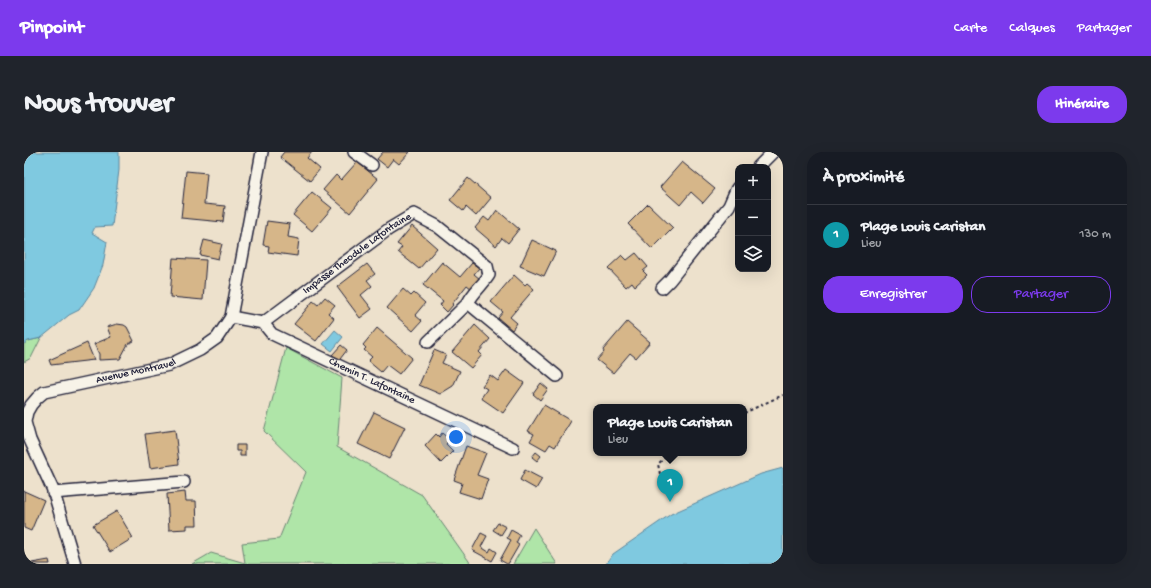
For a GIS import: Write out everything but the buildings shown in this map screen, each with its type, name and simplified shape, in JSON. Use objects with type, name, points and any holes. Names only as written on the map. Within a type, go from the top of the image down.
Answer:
[{"type":"street","name":"Avenue Montravel","points":[[76,564],[53,493],[30,440],[25,422],[27,412],[31,405],[44,392],[169,365],[200,350],[217,338],[231,317],[262,152]]},
{"type":"street","points":[[354,152],[372,165]]},
{"type":"street","points":[[761,164],[773,152]]},
{"type":"street","points":[[662,288],[729,206],[735,192]]},
{"type":"street","name":"Impasse Theodule Lafontaine","points":[[263,323],[389,229],[414,214],[437,226],[487,266],[489,275],[485,282],[471,296],[468,303],[428,342]]},
{"type":"street","points":[[468,303],[556,376]]},
{"type":"street","points":[[231,317],[263,323]]},
{"type":"street","name":"Chemin T. Lafontaine","points":[[263,323],[272,334],[513,448]]},
{"type":"street","points":[[53,493],[184,482]]},
{"type":"path","points":[[747,412],[783,395]]},
{"type":"path","points":[[660,474],[658,464],[667,456]]},
{"type":"green space","points":[[41,338],[31,358],[24,362],[24,344],[28,341]]},
{"type":"green space","points":[[286,348],[342,378],[337,447],[422,495],[471,564],[192,564],[211,553],[245,563],[242,543],[279,539],[306,472],[264,431]]},
{"type":"green space","points":[[534,528],[557,564],[513,564]]},
{"type":"water","points":[[24,152],[119,152],[119,170],[112,226],[95,227],[92,233],[107,242],[103,265],[94,288],[79,310],[69,315],[41,338],[28,341],[24,344]]},
{"type":"water","points":[[335,330],[343,337],[332,351],[323,344]]},
{"type":"water","points":[[783,468],[783,564],[606,564],[613,554],[671,514],[761,474]]},
{"type":"place","name":"Plage Louis Caristan","points":[[670,502]]}]
